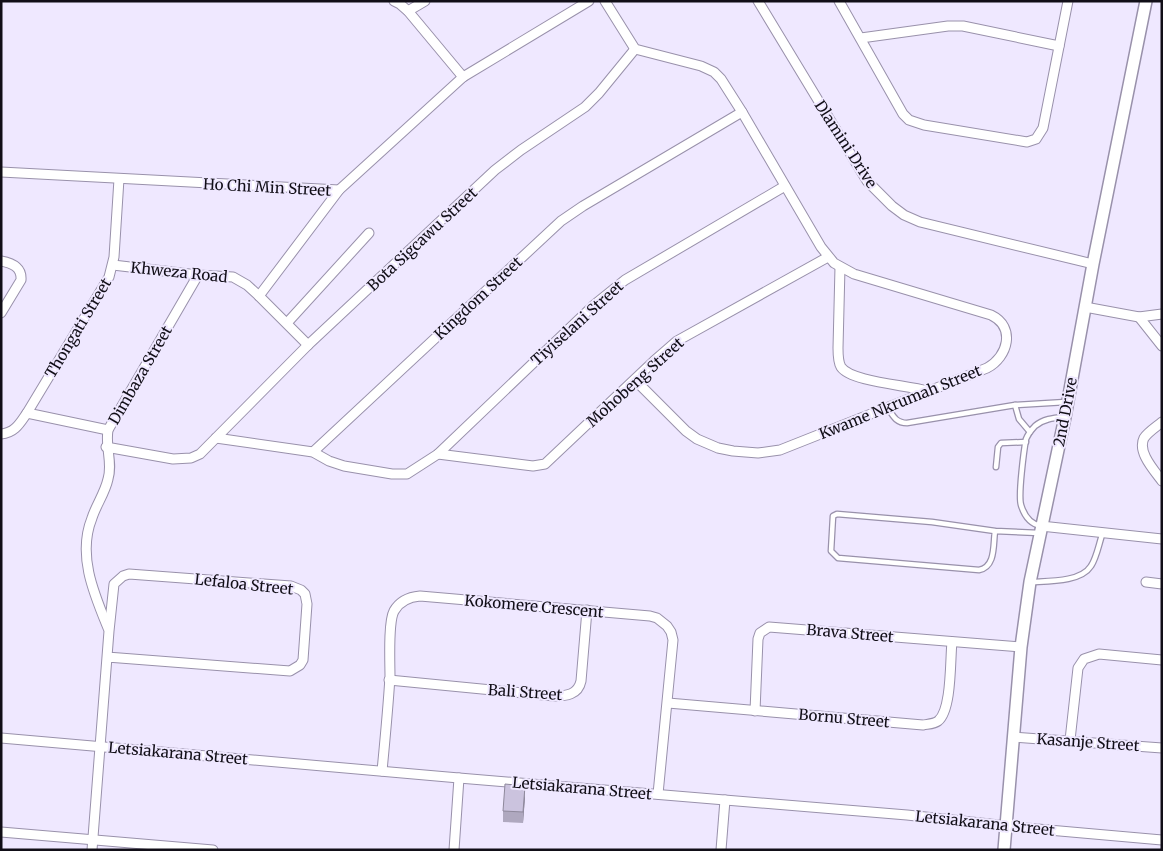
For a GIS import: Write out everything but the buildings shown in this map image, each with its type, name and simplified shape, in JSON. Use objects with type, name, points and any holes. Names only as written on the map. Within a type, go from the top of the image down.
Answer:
[{"type":"street","points":[[394,1],[408,11],[463,77]]},
{"type":"street","points":[[408,11],[425,1]]},
{"type":"street","name":"Ho Chi Min Street","points":[[1,172],[339,190],[463,77],[589,1]]},
{"type":"street","points":[[606,1],[634,49]]},
{"type":"street","name":"Dlamini Drive","points":[[758,1],[864,176],[873,189],[892,206],[904,215],[920,222],[1093,264]]},
{"type":"street","points":[[839,1],[903,114],[909,120],[924,125],[1022,142],[1036,139],[1043,128],[1068,1]]},
{"type":"street","name":"2nd Drive","points":[[1004,850],[1021,647],[1030,582],[1068,402],[1093,264],[1146,1]]},
{"type":"street","points":[[861,38],[948,26],[963,26],[1059,46]]},
{"type":"street","name":"Kwame Nkrumah Street","points":[[634,49],[710,70],[721,80],[828,257],[840,267],[854,274],[991,314],[1001,322],[1005,330],[1006,342],[1002,356],[996,363],[773,452],[733,451],[709,445],[692,436],[635,380]]},
{"type":"street","name":"Bota Sigcawu Street","points":[[106,447],[183,460],[200,454],[308,345],[495,170],[521,150],[586,107],[634,49]]},
{"type":"street","name":"Kingdom Street","points":[[313,452],[561,221],[583,206],[742,112]]},
{"type":"street","name":"Thongati Street","points":[[1,434],[15,429],[27,413],[103,288],[113,264],[119,179]]},
{"type":"street","name":"Tiyiselani Street","points":[[313,452],[329,461],[344,466],[401,475],[414,471],[438,454],[580,318],[625,280],[785,186]]},
{"type":"street","points":[[259,296],[339,190]]},
{"type":"street","points":[[287,323],[369,233]]},
{"type":"street","name":"Mohobeng Street","points":[[438,454],[533,466],[542,465],[551,459],[665,350],[689,332],[828,257]]},
{"type":"street","points":[[1,261],[14,264],[21,274],[20,280],[1,313]]},
{"type":"street","name":"Khweza Road","points":[[113,264],[198,275],[233,277],[247,285],[308,345]]},
{"type":"street","points":[[840,267],[838,360],[841,368],[846,373],[864,380],[908,386],[927,391]]},
{"type":"street","name":"Dimbaza Street","points":[[27,413],[108,430],[198,275]]},
{"type":"street","points":[[1085,306],[1139,317],[1162,314]]},
{"type":"street","points":[[1139,317],[1162,346]]},
{"type":"street","points":[[1162,422],[1145,437],[1142,444],[1148,462],[1162,481]]},
{"type":"street","points":[[92,850],[109,631],[93,591],[89,576],[86,546],[87,531],[91,518],[109,479],[110,462],[106,447],[108,430]]},
{"type":"street","points":[[216,438],[313,452]]},
{"type":"street","points":[[1040,529],[1103,532],[1162,539]]},
{"type":"street","name":"Lefaloa Street","points":[[107,657],[290,671],[300,665],[303,660],[307,604],[305,594],[301,590],[290,586],[129,574],[123,576],[114,584],[109,631]]},
{"type":"street","points":[[1146,582],[1162,584]]},
{"type":"street","name":"Kokomere Crescent","points":[[382,771],[390,680],[393,614],[402,602],[412,597],[420,596],[650,616],[657,618],[667,626],[673,640],[658,794]]},
{"type":"street","name":"Bali Street","points":[[390,680],[554,696],[573,694],[580,687],[587,610]]},
{"type":"street","name":"Brava Street","points":[[754,711],[758,639],[760,632],[769,627],[1021,647]]},
{"type":"street","name":"Bornu Street","points":[[668,703],[923,725],[932,724],[942,716],[947,703],[952,642]]},
{"type":"street","points":[[1070,740],[1078,668],[1084,659],[1099,654],[1162,660]]},
{"type":"street","name":"Kasanje Street","points":[[1014,737],[1162,748]]},
{"type":"street","name":"Letsiakarana Street","points":[[1,738],[897,814],[1162,840]]},
{"type":"street","points":[[454,850],[459,778]]},
{"type":"street","points":[[721,850],[725,800]]},
{"type":"street","points":[[1,832],[213,850]]},
{"type":"lane","points":[[888,407],[896,420],[901,423],[907,423],[1015,405],[1068,402]]},
{"type":"lane","points":[[1015,405],[1019,418],[1030,432]]},
{"type":"lane","points":[[1040,529],[1028,519],[1020,503],[1026,442],[1035,426],[1047,419],[1065,417]]},
{"type":"lane","points":[[996,467],[1000,444],[1003,442],[1026,442]]},
{"type":"lane","points":[[995,531],[992,560],[988,566],[979,570],[838,558],[831,551],[833,516],[837,514],[932,522],[995,531],[1040,529]]},
{"type":"lane","points":[[1030,582],[1062,580],[1083,573],[1091,566],[1103,532]]}]
